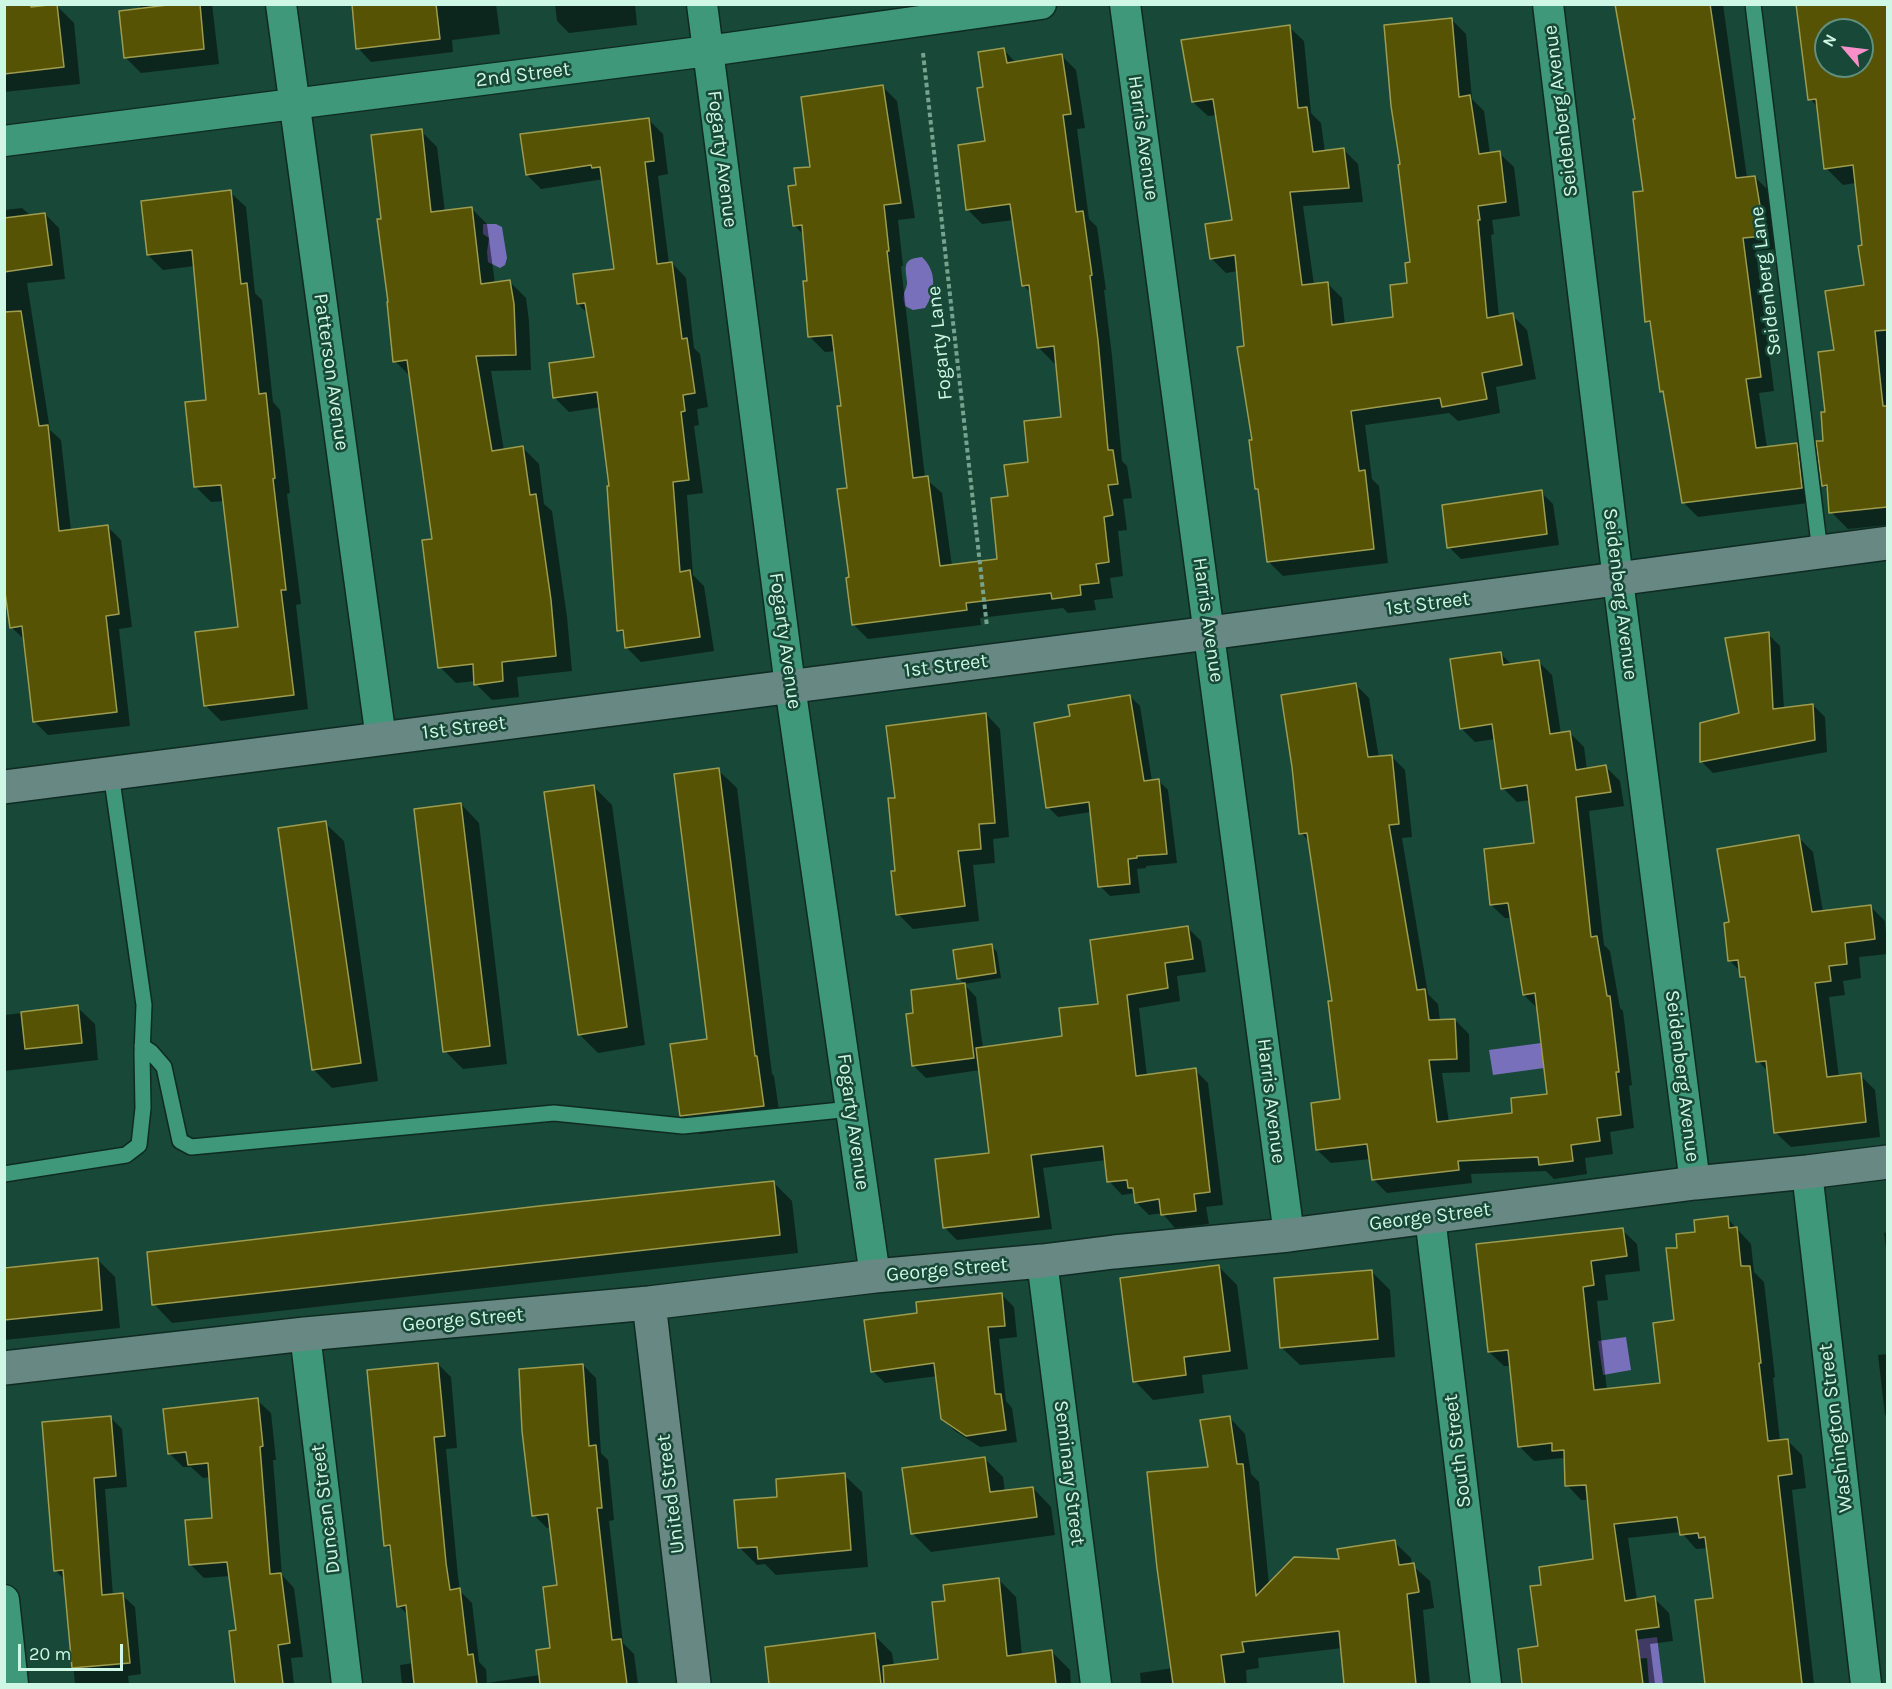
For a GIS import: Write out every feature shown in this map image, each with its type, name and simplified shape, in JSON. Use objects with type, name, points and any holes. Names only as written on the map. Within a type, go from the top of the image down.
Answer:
[{"type":"street","name":"Patterson Avenue","points":[[281,4],[381,739]]},
{"type":"street","name":"Fogarty Avenue","points":[[702,4],[790,686],[875,1276]]},
{"type":"street","name":"2nd Street","points":[[4,141],[708,51],[1041,4]]},
{"type":"street","name":"Harris Avenue","points":[[1125,4],[1289,1235]]},
{"type":"street","name":"Seidenberg Avenue","points":[[1548,4],[1618,580],[1695,1183]]},
{"type":"street","name":"1st Street","points":[[4,787],[1209,633],[1887,543]]},
{"type":"street","name":"George Street","points":[[4,1368],[305,1335],[649,1304],[875,1276],[1289,1235],[1695,1183],[1887,1162]]},
{"type":"street","name":"Washington Street","points":[[1807,1172],[1866,1684]]},
{"type":"street","name":"South Street","points":[[1430,1217],[1486,1684]]},
{"type":"street","name":"Seminary Street","points":[[1042,1261],[1096,1684]]},
{"type":"street","name":"United Street","points":[[649,1304],[694,1684]]},
{"type":"street","name":"Duncan Street","points":[[305,1335],[346,1684]]},
{"type":"street","points":[[4,1600],[13,1684]]},
{"type":"lane","name":"Seidenberg Lane","points":[[1753,4],[1820,552]]},
{"type":"lane","points":[[4,1174],[126,1155],[139,1144],[143,1108],[144,1005],[111,773]]},
{"type":"lane","points":[[142,1046],[164,1066],[180,1141],[191,1148],[554,1113],[683,1126],[851,1109]]},
{"type":"path","name":"Fogarty Lane","points":[[920,21],[991,661]]},
{"type":"shaded area","points":[[483,224],[496,224],[502,227],[507,258],[505,265],[500,268],[488,262],[489,238],[483,234]]},
{"type":"shaded area","points":[[922,257],[930,269],[933,289],[925,308],[913,310],[905,306],[904,300],[907,283],[906,267],[911,259]]},
{"type":"shaded area","points":[[1541,1043],[1544,1068],[1493,1075],[1489,1050]]},
{"type":"shaded area","points":[[1626,1337],[1631,1370],[1603,1375],[1598,1341]]},
{"type":"shaded area","points":[[1657,1637],[1663,1684],[1649,1684],[1647,1658],[1630,1659],[1634,1640]]},
{"type":"building","points":[[4,4],[31,4],[31,7],[57,4],[64,67],[4,74]]},
{"type":"building","points":[[176,4],[200,4],[204,49],[124,58],[119,11]]},
{"type":"building","points":[[352,4],[436,4],[440,39],[356,49]]},
{"type":"building","points":[[1615,4],[1710,4],[1736,178],[1755,176],[1765,236],[1743,238],[1761,377],[1746,379],[1756,448],[1797,443],[1802,488],[1682,503],[1663,391],[1660,392],[1650,321],[1645,322],[1633,192],[1643,191],[1633,119],[1635,119]]},
{"type":"building","points":[[1796,4],[1887,4],[1887,330],[1875,331],[1883,406],[1887,406],[1887,507],[1829,513],[1827,485],[1822,486],[1816,441],[1823,441],[1821,412],[1825,412],[1818,352],[1834,350],[1825,291],[1864,285],[1858,246],[1862,245],[1853,165],[1824,169],[1816,99],[1808,100]]},
{"type":"building","points":[[1452,18],[1459,97],[1470,95],[1479,154],[1500,151],[1506,202],[1478,206],[1487,318],[1513,313],[1522,365],[1482,373],[1487,399],[1442,407],[1440,398],[1351,411],[1359,471],[1365,470],[1374,549],[1267,562],[1258,489],[1255,489],[1249,440],[1252,440],[1237,347],[1244,346],[1235,255],[1210,259],[1205,224],[1232,220],[1213,99],[1192,102],[1181,40],[1290,25],[1298,108],[1307,107],[1313,152],[1344,148],[1349,188],[1290,192],[1302,285],[1328,282],[1332,325],[1393,317],[1390,285],[1407,283],[1405,263],[1410,262],[1398,165],[1400,164],[1391,106],[1384,25]]},
{"type":"building","points":[[1004,48],[1007,63],[1062,54],[1071,114],[1063,115],[1076,212],[1083,211],[1092,275],[1090,276],[1108,450],[1113,450],[1118,484],[1108,485],[1113,515],[1104,517],[1109,562],[1096,564],[1099,583],[1080,585],[1081,595],[1052,599],[1051,593],[966,603],[967,610],[852,625],[846,578],[849,577],[837,489],[847,488],[837,406],[841,406],[832,335],[808,337],[803,281],[807,281],[802,225],[793,226],[788,186],[796,185],[794,168],[810,167],[801,97],[883,85],[901,203],[884,205],[889,251],[887,251],[913,478],[928,476],[940,566],[997,559],[991,498],[1008,496],[1004,465],[1028,462],[1024,421],[1061,417],[1054,346],[1037,348],[1029,285],[1022,286],[1010,204],[966,210],[958,145],[985,141],[977,88],[983,87],[978,52]]},
{"type":"building","points":[[649,118],[654,161],[645,162],[657,264],[672,262],[682,339],[687,338],[695,393],[683,395],[685,411],[681,412],[689,480],[673,482],[680,572],[690,570],[700,637],[625,648],[623,630],[617,631],[607,486],[609,486],[597,392],[553,398],[549,363],[594,357],[585,303],[577,304],[573,274],[614,269],[600,167],[592,168],[591,165],[526,175],[520,134]]},
{"type":"building","points":[[422,129],[431,212],[472,207],[481,284],[510,280],[514,304],[516,355],[476,356],[492,451],[523,446],[530,495],[536,494],[551,600],[556,656],[502,662],[503,681],[474,685],[473,664],[438,668],[422,540],[432,539],[407,360],[393,362],[377,219],[381,219],[371,135]]},
{"type":"building","points":[[231,190],[241,284],[247,283],[259,394],[266,393],[286,590],[281,590],[294,695],[204,706],[195,632],[238,627],[221,485],[194,487],[185,402],[206,400],[192,250],[147,255],[141,201]]},
{"type":"building","points":[[45,213],[52,265],[4,272],[4,218]]},
{"type":"building","points":[[21,311],[39,426],[48,425],[59,531],[108,525],[119,614],[106,616],[117,712],[33,722],[22,626],[10,628],[4,585],[4,312]]},
{"type":"building","points":[[1542,490],[1547,534],[1447,548],[1442,505]]},
{"type":"building","points":[[1769,632],[1773,709],[1813,704],[1815,740],[1700,762],[1700,723],[1739,713],[1725,638]]},
{"type":"building","points":[[1501,652],[1503,665],[1539,660],[1550,734],[1570,731],[1576,770],[1606,765],[1611,792],[1576,797],[1591,937],[1597,936],[1607,996],[1610,996],[1619,1072],[1616,1072],[1621,1115],[1597,1118],[1600,1141],[1571,1145],[1573,1161],[1539,1165],[1538,1157],[1458,1161],[1459,1170],[1372,1180],[1367,1144],[1316,1150],[1311,1103],[1340,1099],[1328,1001],[1332,1001],[1307,833],[1299,834],[1281,695],[1356,683],[1368,757],[1392,755],[1399,824],[1389,825],[1417,990],[1425,989],[1429,1020],[1455,1019],[1457,1059],[1429,1060],[1437,1122],[1512,1113],[1511,1098],[1547,1094],[1535,993],[1523,995],[1508,903],[1490,905],[1484,849],[1534,843],[1527,785],[1501,789],[1492,724],[1460,729],[1450,659]]},
{"type":"building","points":[[1130,695],[1144,781],[1159,779],[1167,854],[1137,856],[1137,858],[1128,859],[1130,884],[1098,887],[1089,802],[1046,808],[1034,723],[1070,716],[1068,705]]},
{"type":"building","points":[[986,713],[995,823],[979,824],[981,849],[958,851],[965,906],[896,915],[891,871],[895,871],[888,798],[895,798],[886,726]]},
{"type":"building","points":[[719,768],[755,1056],[757,1056],[764,1106],[680,1116],[670,1044],[707,1039],[674,774]]},
{"type":"building","points":[[594,785],[627,1027],[578,1035],[544,792]]},
{"type":"building","points":[[461,803],[490,1046],[443,1052],[414,809]]},
{"type":"building","points":[[326,821],[361,1063],[312,1070],[278,828]]},
{"type":"building","points":[[1799,835],[1812,912],[1871,905],[1875,939],[1845,943],[1847,964],[1829,966],[1831,981],[1815,983],[1827,1077],[1861,1073],[1866,1122],[1774,1133],[1766,1061],[1756,1062],[1745,977],[1740,977],[1738,960],[1728,961],[1724,923],[1729,922],[1717,849]]},
{"type":"building","points":[[1188,926],[1193,959],[1165,963],[1168,988],[1127,995],[1136,1076],[1196,1068],[1210,1192],[1194,1194],[1196,1211],[1161,1215],[1159,1199],[1135,1203],[1133,1188],[1128,1188],[1127,1180],[1107,1182],[1103,1146],[1031,1155],[1039,1217],[943,1228],[935,1159],[989,1153],[976,1048],[1062,1036],[1059,1008],[1098,1004],[1090,940]]},
{"type":"building","points":[[992,944],[996,973],[957,979],[953,950]]},
{"type":"building","points":[[965,983],[974,1058],[912,1066],[906,1014],[913,1013],[911,990]]},
{"type":"building","points":[[78,1005],[82,1043],[25,1049],[21,1012]]},
{"type":"building","points":[[774,1181],[780,1235],[152,1305],[147,1252]]},
{"type":"building","points":[[1728,1216],[1729,1228],[1737,1227],[1741,1266],[1750,1266],[1768,1441],[1788,1439],[1792,1474],[1778,1476],[1802,1684],[1705,1684],[1695,1600],[1713,1598],[1705,1537],[1699,1538],[1698,1533],[1680,1535],[1677,1517],[1614,1524],[1625,1601],[1655,1596],[1659,1627],[1636,1630],[1643,1684],[1522,1684],[1518,1649],[1538,1646],[1530,1586],[1541,1585],[1539,1567],[1593,1559],[1586,1485],[1565,1486],[1564,1450],[1552,1451],[1552,1443],[1518,1447],[1508,1350],[1488,1352],[1476,1244],[1623,1228],[1627,1256],[1591,1261],[1594,1285],[1583,1287],[1594,1390],[1660,1383],[1653,1323],[1674,1320],[1666,1248],[1677,1248],[1676,1234],[1695,1232],[1694,1220]]},
{"type":"building","points":[[98,1258],[102,1310],[4,1320],[4,1268]]},
{"type":"building","points":[[1219,1265],[1230,1351],[1184,1357],[1186,1375],[1133,1382],[1120,1278]]},
{"type":"building","points":[[1372,1270],[1378,1339],[1280,1348],[1274,1278]]},
{"type":"building","points":[[1002,1293],[1005,1326],[988,1327],[995,1394],[1001,1394],[1006,1430],[966,1436],[941,1419],[934,1363],[871,1372],[864,1320],[917,1313],[916,1302]]},
{"type":"building","points":[[438,1363],[445,1436],[434,1437],[446,1563],[450,1590],[460,1588],[468,1655],[473,1654],[477,1684],[414,1684],[406,1605],[397,1607],[390,1545],[384,1546],[367,1370]]},
{"type":"building","points":[[583,1364],[589,1446],[596,1445],[602,1508],[597,1508],[612,1640],[621,1639],[627,1684],[540,1684],[536,1650],[550,1648],[543,1587],[557,1585],[548,1514],[532,1516],[522,1431],[519,1369]]},
{"type":"building","points":[[258,1398],[270,1574],[281,1573],[290,1643],[278,1645],[283,1684],[235,1684],[229,1631],[236,1630],[227,1562],[189,1565],[185,1520],[212,1518],[208,1463],[188,1465],[186,1452],[168,1454],[163,1409]]},
{"type":"building","points":[[111,1416],[116,1476],[94,1478],[102,1595],[123,1593],[130,1663],[72,1668],[63,1570],[54,1571],[42,1422]]},
{"type":"building","points":[[1230,1416],[1237,1464],[1243,1464],[1256,1596],[1294,1557],[1339,1559],[1337,1549],[1395,1540],[1399,1565],[1414,1563],[1419,1592],[1407,1594],[1416,1684],[1344,1684],[1339,1631],[1242,1642],[1244,1652],[1221,1655],[1225,1684],[1173,1684],[1147,1472],[1208,1467],[1200,1420]]},
{"type":"building","points":[[985,1457],[990,1492],[1033,1487],[1037,1517],[911,1534],[902,1468]]},
{"type":"building","points":[[845,1473],[851,1550],[758,1559],[757,1547],[738,1548],[734,1500],[777,1497],[776,1479]]},
{"type":"building","points":[[999,1578],[1007,1656],[1052,1650],[1056,1684],[884,1684],[883,1666],[938,1659],[932,1602],[945,1601],[943,1585]]},
{"type":"building","points":[[875,1633],[881,1684],[769,1684],[765,1647]]}]
